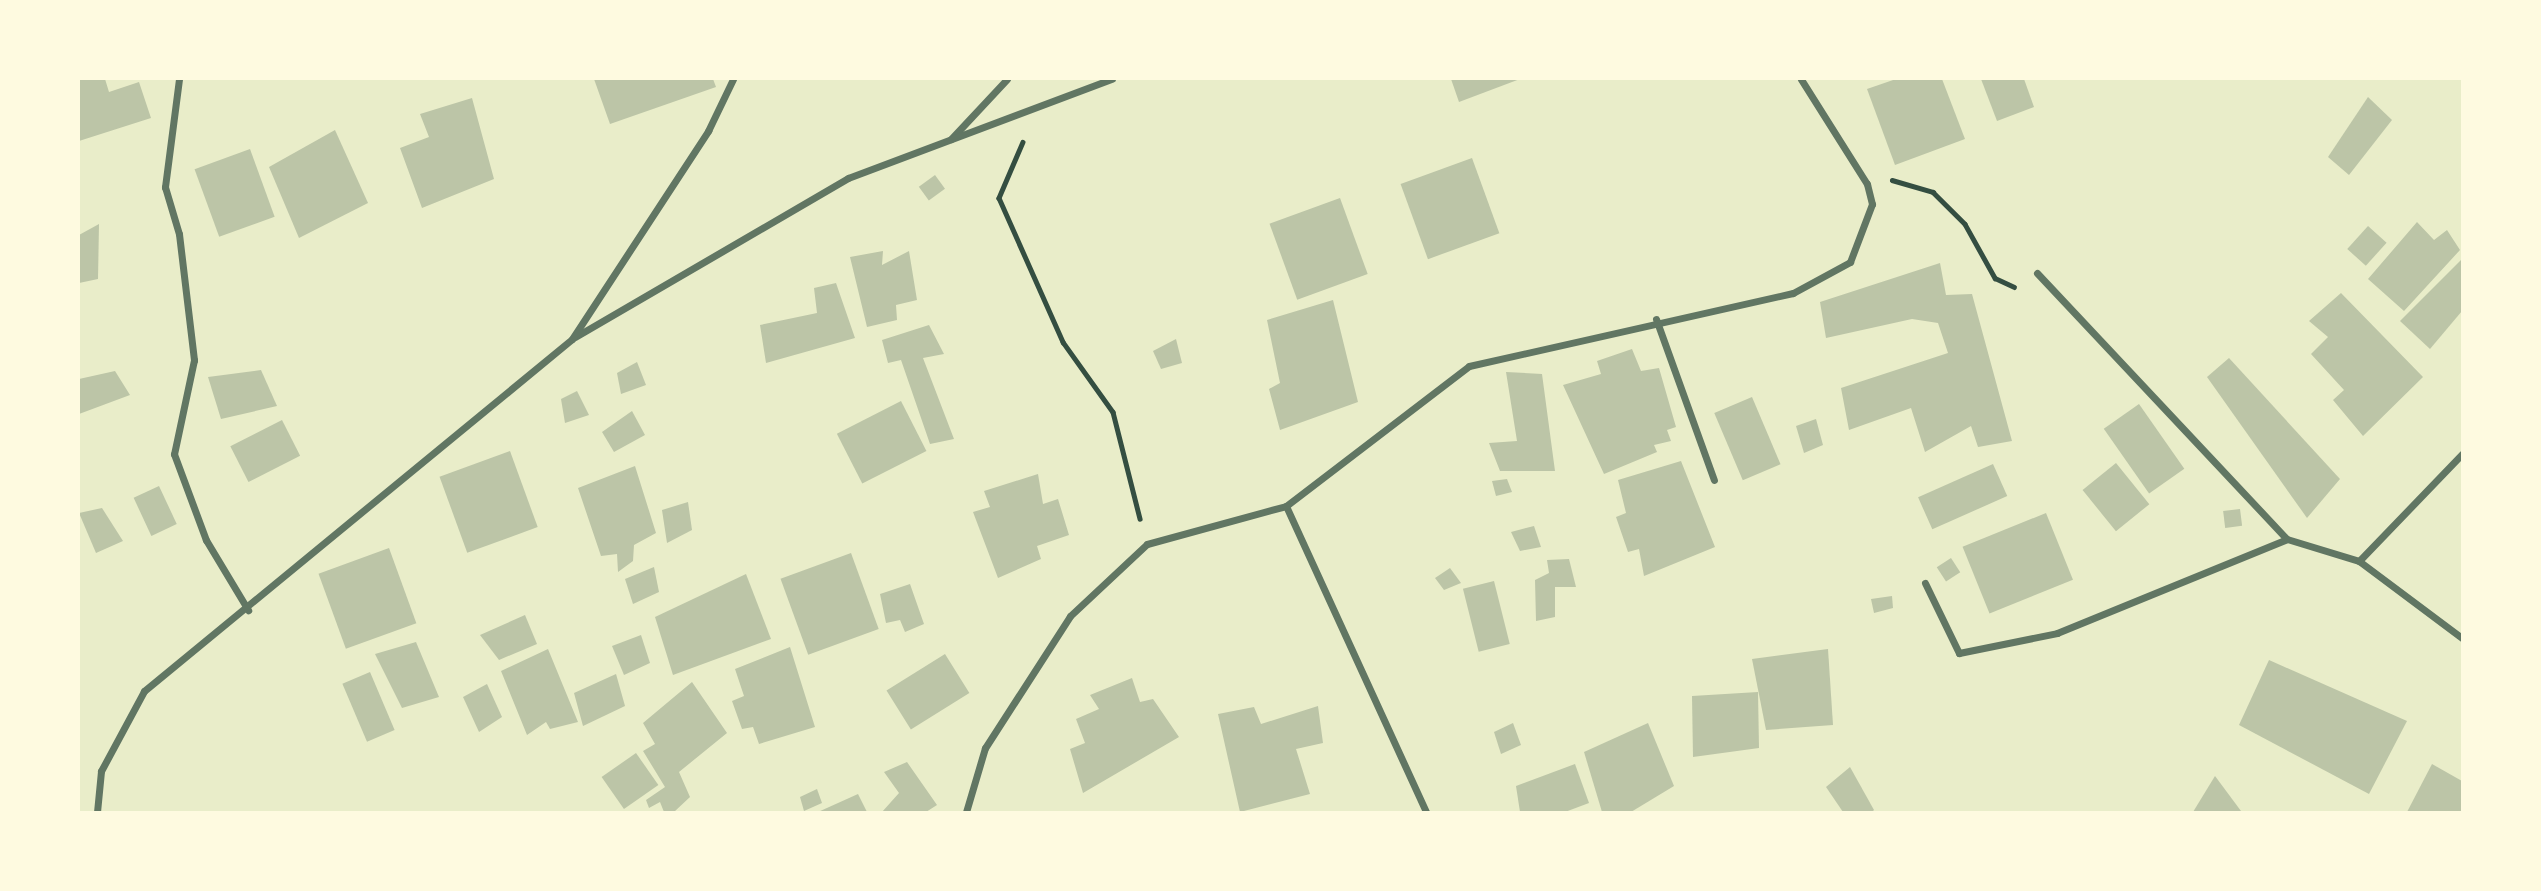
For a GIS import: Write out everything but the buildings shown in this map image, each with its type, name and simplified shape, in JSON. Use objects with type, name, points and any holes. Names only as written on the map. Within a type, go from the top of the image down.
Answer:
[{"type":"street","points":[[179,79],[165,187],[179,234],[194,360],[174,454],[206,540],[248,610]]},
{"type":"street","points":[[572,339],[708,131],[733,79]]},
{"type":"street","points":[[948,142],[1007,79]]},
{"type":"street","points":[[97,812],[101,771],[144,691],[248,610],[572,339],[848,178],[1112,79]]},
{"type":"street","points":[[967,812],[985,748],[1070,616],[1147,544],[1286,506],[1469,366],[1656,319],[1793,293],[1828,276],[1850,261],[1872,204],[1867,184],[1801,79]]},
{"type":"street","points":[[2037,273],[2287,539],[2359,561],[2462,638]]},
{"type":"street","points":[[1656,319],[1714,480]]},
{"type":"street","points":[[2359,561],[2462,454]]},
{"type":"street","points":[[1286,506],[1426,812]]},
{"type":"street","points":[[1925,583],[1959,653],[2057,633],[2287,539]]},
{"type":"path","points":[[1038,106],[999,198],[1063,342],[1112,412],[1147,544]]},
{"type":"path","points":[[1867,184],[1903,181],[1933,192],[1965,224],[1995,278],[2008,288],[2037,273]]}]
